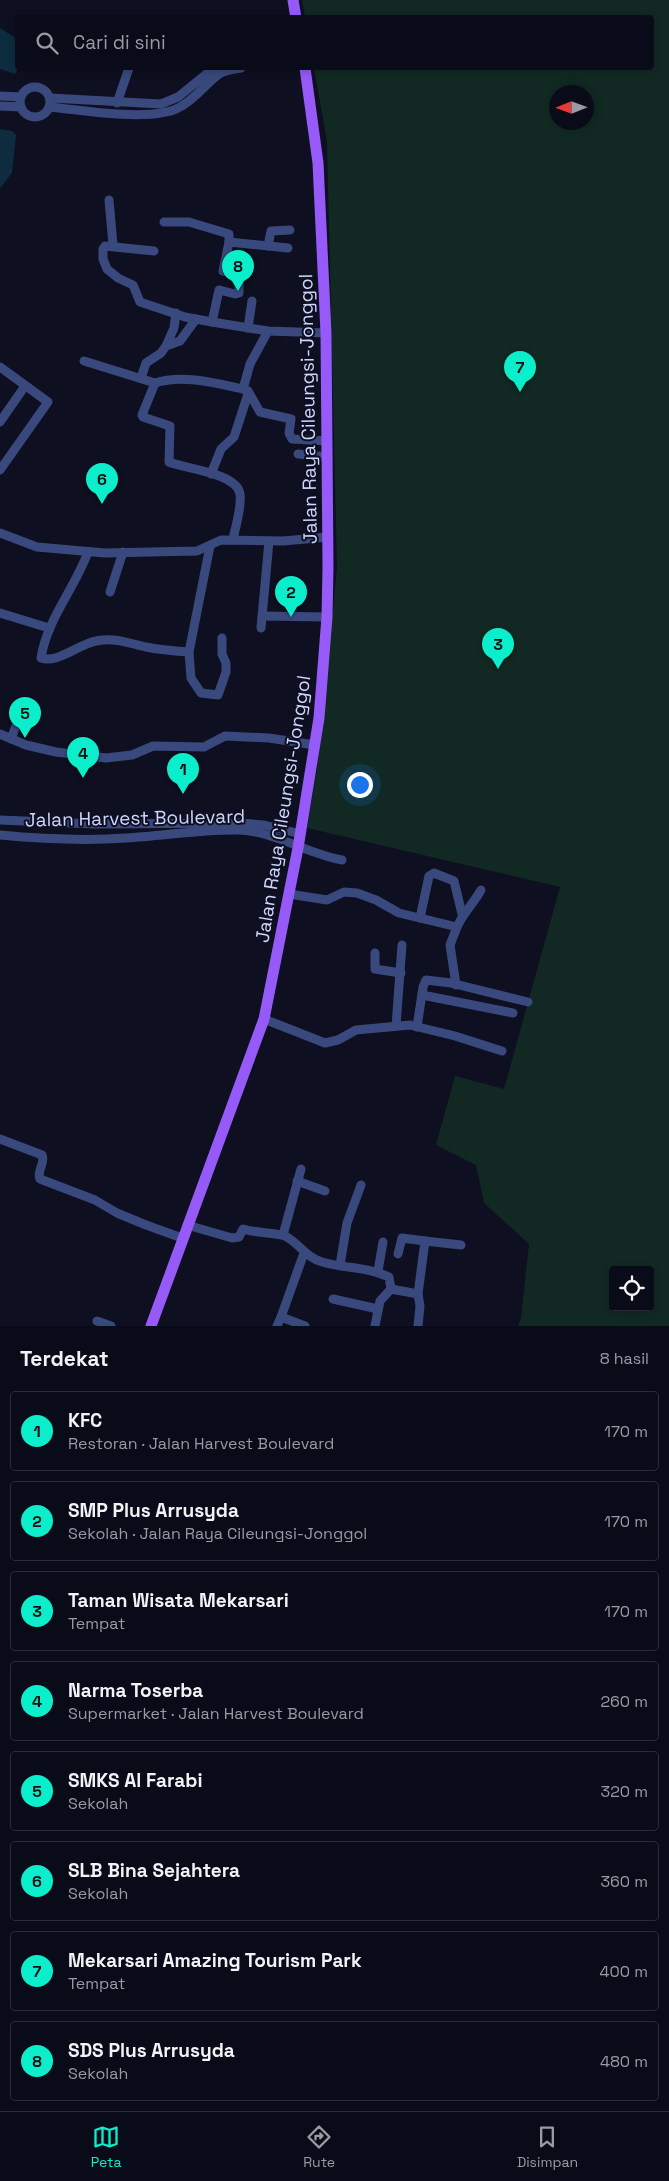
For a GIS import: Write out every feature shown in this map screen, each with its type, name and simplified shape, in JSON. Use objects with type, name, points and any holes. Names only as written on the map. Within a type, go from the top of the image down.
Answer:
[{"type":"main road","points":[[293,0],[296,15]]},
{"type":"main road","name":"Jalan Raya Cileungsi-Jonggol","points":[[151,1326],[264,1019],[301,834],[320,718],[327,617],[328,442],[326,333],[318,163],[305,70]]},
{"type":"street","points":[[117,103],[128,70]]},
{"type":"street","points":[[50,102],[161,104],[178,97],[212,70]]},
{"type":"street","points":[[50,102],[146,114],[163,114],[179,108],[201,92],[220,73],[233,70]]},
{"type":"street","points":[[36,86],[44,90],[50,102],[45,113],[39,117],[25,113],[21,102],[26,89],[36,86]]},
{"type":"street","points":[[0,96],[21,102]]},
{"type":"street","points":[[0,106],[21,102]]},
{"type":"street","points":[[110,200],[113,245]]},
{"type":"street","points":[[164,222],[199,224],[228,233],[229,242],[223,271],[239,276],[239,292],[236,294],[219,290],[212,322]]},
{"type":"street","points":[[268,246],[271,231],[290,230]]},
{"type":"street","points":[[229,242],[288,248]]},
{"type":"street","points":[[154,251],[113,245],[103,247],[103,258],[107,269],[118,278],[133,285],[140,302],[196,319],[248,328],[268,331],[326,333]]},
{"type":"street","points":[[248,328],[252,302]]},
{"type":"street","points":[[141,378],[146,362],[161,353],[166,346],[174,328],[176,313]]},
{"type":"street","points":[[166,346],[180,341],[196,319]]},
{"type":"street","points":[[212,474],[221,449],[235,434],[246,392],[250,364],[268,331]]},
{"type":"street","points":[[84,361],[154,383],[193,380],[246,392],[260,412],[291,419],[288,433],[292,439],[328,442]]},
{"type":"street","points":[[0,370],[48,402],[0,470]]},
{"type":"street","points":[[154,383],[142,415],[170,426],[169,462],[228,480],[240,492],[232,540]]},
{"type":"street","points":[[0,422],[25,386]]},
{"type":"street","points":[[298,454],[328,457]]},
{"type":"street","points":[[1,535],[37,547],[88,552],[197,551],[221,540],[269,541],[328,538]]},
{"type":"street","points":[[261,628],[269,541]]},
{"type":"street","points":[[210,546],[189,652],[191,678],[196,688],[202,694],[216,697],[226,672],[226,663],[222,654],[222,638]]},
{"type":"street","points":[[88,552],[79,576],[49,628],[40,656],[42,659],[50,659],[88,642],[103,639],[115,639],[147,647],[189,652]]},
{"type":"street","points":[[110,592],[123,552]]},
{"type":"street","points":[[0,613],[49,628]]},
{"type":"street","points":[[262,616],[327,617]]},
{"type":"street","points":[[11,739],[22,710]]},
{"type":"street","points":[[0,734],[56,752],[106,758],[132,755],[153,746],[204,747],[225,736],[269,738],[315,745]]},
{"type":"street","name":"Jalan Harvest Boulevard","points":[[0,820],[30,823],[240,822],[264,825],[301,834]]},
{"type":"street","points":[[130,823],[131,838]]},
{"type":"street","name":"Jalan Harvest Boulevard","points":[[0,834],[53,839],[131,838],[240,830],[269,835],[298,848],[342,860]]},
{"type":"street","points":[[420,918],[429,876],[434,873],[454,881],[462,914]]},
{"type":"street","points":[[456,985],[450,945],[462,914],[474,902],[481,890]]},
{"type":"street","points":[[289,894],[327,900],[344,892],[357,893],[376,900],[399,913],[457,927]]},
{"type":"street","points":[[396,1026],[402,945]]},
{"type":"street","points":[[375,953],[375,970],[401,973]]},
{"type":"street","points":[[417,1027],[424,983],[428,980],[528,1002]]},
{"type":"street","points":[[422,995],[513,1013]]},
{"type":"street","points":[[264,1019],[325,1043],[338,1040],[356,1030],[396,1026],[417,1027],[455,1036],[502,1051]]},
{"type":"street","points":[[0,1139],[42,1154],[43,1159],[38,1175],[40,1179],[95,1200],[117,1213],[182,1238]]},
{"type":"street","points":[[283,1235],[301,1169]]},
{"type":"street","points":[[297,1181],[325,1191]]},
{"type":"street","points":[[340,1265],[347,1223],[361,1185]]},
{"type":"street","points":[[187,1225],[232,1238],[239,1237],[243,1230],[268,1235],[283,1235],[304,1253],[319,1261],[378,1271],[389,1277],[391,1289]]},
{"type":"street","points":[[398,1254],[402,1238],[461,1244]]},
{"type":"street","points":[[418,1326],[420,1306],[418,1294],[425,1241]]},
{"type":"street","points":[[378,1271],[383,1242]]},
{"type":"street","points":[[304,1253],[279,1321],[305,1326]]},
{"type":"street","points":[[391,1289],[418,1294]]},
{"type":"street","points":[[375,1326],[378,1308],[383,1297],[391,1289]]},
{"type":"street","points":[[332,1299],[378,1308]]},
{"type":"street","points":[[96,1321],[111,1326]]},
{"type":"green space","points":[[302,0],[669,0],[669,1326],[518,1326],[521,1318],[529,1244],[484,1203],[476,1165],[436,1145],[455,1076],[504,1089],[560,887],[307,828],[317,769],[337,568],[327,142],[314,70],[654,70],[654,15],[305,15]]},
{"type":"water","points":[[0,28],[15,38],[15,70],[17,70],[15,74],[0,69]]},
{"type":"water","points":[[0,129],[12,131],[16,135],[12,173],[0,188]]},
{"type":"place","name":"SDS Plus Arrusyda","points":[[238,291]]},
{"type":"place","name":"Mekarsari Amazing Tourism Park","points":[[520,392]]},
{"type":"place","name":"SLB Bina Sejahtera","points":[[102,504]]},
{"type":"place","name":"SMP Plus Arrusyda","points":[[291,617]]},
{"type":"place","name":"Taman Wisata Mekarsari","points":[[498,669]]},
{"type":"place","name":"SMKS Al Farabi","points":[[25,738]]},
{"type":"place","name":"Narma Toserba","points":[[83,778]]},
{"type":"place","name":"KFC","points":[[183,794]]}]
